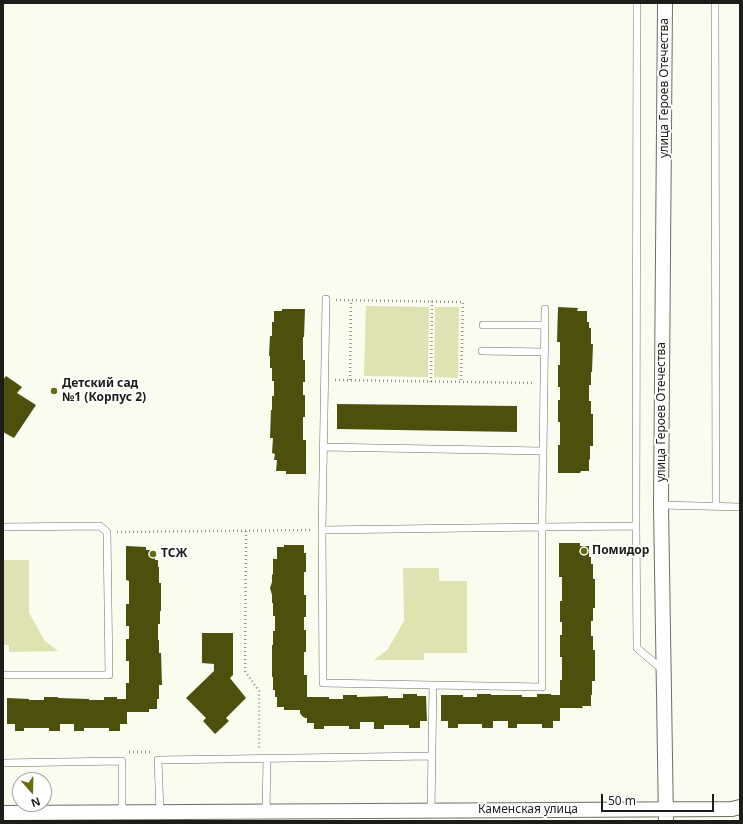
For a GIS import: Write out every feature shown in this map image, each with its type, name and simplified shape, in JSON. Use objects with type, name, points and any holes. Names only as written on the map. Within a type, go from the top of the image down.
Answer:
[{"type":"street","name":"улица Героев Отечества","points":[[666,3],[661,505],[666,815]]},
{"type":"street","name":"Каменская улица","points":[[3,813],[431,811],[666,815],[740,807]]},
{"type":"lane","points":[[637,3],[637,648],[664,671]]},
{"type":"lane","points":[[715,3],[716,506]]},
{"type":"lane","points":[[326,300],[322,530],[322,683],[542,687],[542,527],[545,309]]},
{"type":"lane","points":[[483,325],[545,326]]},
{"type":"lane","points":[[482,351],[545,352]]},
{"type":"lane","points":[[323,447],[543,451]]},
{"type":"lane","points":[[661,505],[740,507]]},
{"type":"lane","points":[[3,527],[100,526],[107,532],[109,675],[3,675]]},
{"type":"lane","points":[[322,530],[636,526]]},
{"type":"lane","points":[[431,811],[433,685]]},
{"type":"lane","points":[[160,812],[158,760],[432,756]]},
{"type":"lane","points":[[266,812],[267,758]]},
{"type":"lane","points":[[3,763],[122,762],[122,812]]},
{"type":"path","points":[[326,300],[463,302],[461,382]]},
{"type":"path","points":[[350,380],[351,300]]},
{"type":"path","points":[[431,382],[432,301]]},
{"type":"path","points":[[324,380],[544,384]]},
{"type":"path","points":[[107,532],[322,530]]},
{"type":"path","points":[[246,531],[245,671],[259,691],[259,750]]},
{"type":"green space","points":[[366,306],[429,307],[428,377],[364,376]]},
{"type":"green space","points":[[435,307],[459,307],[458,378],[434,377]]},
{"type":"green space","points":[[3,560],[29,560],[29,613],[45,641],[58,651],[9,652],[9,645],[3,645]]},
{"type":"green space","points":[[403,568],[439,568],[439,581],[467,581],[467,653],[424,653],[424,660],[374,660],[388,649],[404,621]]},
{"type":"building","points":[[558,307],[578,308],[577,311],[587,311],[587,322],[589,322],[589,328],[591,328],[591,344],[593,344],[589,401],[591,401],[591,414],[593,414],[593,446],[590,446],[589,471],[581,471],[580,473],[558,473],[560,422],[558,422],[558,400],[560,400],[560,387],[558,387],[558,365],[560,365],[560,342],[557,342]]},
{"type":"building","points":[[282,309],[305,309],[303,360],[305,360],[305,382],[303,382],[303,395],[305,395],[305,417],[303,417],[303,440],[306,440],[306,474],[286,474],[286,471],[276,471],[277,460],[274,460],[275,454],[272,453],[273,438],[270,438],[274,381],[272,381],[272,368],[270,368],[270,336],[272,336],[274,311],[282,311]]},
{"type":"building","points":[[6,376],[22,387],[17,393],[36,405],[14,438],[3,432],[3,380]]},
{"type":"building","points":[[337,404],[517,406],[517,432],[337,429]]},
{"type":"building","points":[[559,543],[580,543],[580,546],[589,546],[589,557],[591,557],[591,564],[593,564],[593,579],[595,579],[595,608],[593,608],[593,621],[591,621],[591,636],[593,636],[593,650],[595,650],[595,681],[592,681],[591,706],[582,706],[583,708],[560,708],[560,721],[553,721],[553,728],[542,728],[542,724],[517,724],[517,728],[508,728],[508,721],[493,721],[493,728],[482,728],[482,724],[458,724],[458,728],[448,728],[448,721],[441,721],[441,695],[463,695],[463,697],[477,697],[477,694],[491,694],[537,697],[537,694],[560,695],[560,680],[562,680],[560,635],[562,635],[562,622],[560,622],[560,601],[562,601],[562,577],[559,577]]},
{"type":"building","points":[[284,545],[304,545],[304,553],[306,553],[306,572],[304,572],[306,617],[304,617],[304,630],[306,630],[306,652],[304,652],[304,675],[307,675],[307,697],[329,697],[329,699],[343,699],[343,695],[357,695],[357,697],[388,696],[388,698],[403,698],[403,694],[417,694],[417,696],[426,696],[427,721],[420,721],[420,728],[409,728],[409,725],[384,725],[384,729],[374,729],[374,722],[360,722],[360,729],[349,729],[349,726],[324,726],[324,729],[314,729],[314,723],[307,723],[307,718],[302,716],[300,710],[284,710],[284,707],[277,707],[277,697],[275,697],[275,690],[273,690],[272,677],[272,645],[273,631],[275,631],[275,616],[273,616],[273,603],[270,588],[273,574],[273,559],[277,559],[277,547],[284,547]]},
{"type":"building","points":[[126,546],[146,547],[146,550],[155,550],[155,560],[158,560],[159,583],[161,583],[161,611],[160,624],[158,624],[158,640],[159,653],[161,653],[162,685],[159,685],[157,709],[149,709],[149,712],[127,712],[127,724],[120,724],[120,731],[109,731],[109,728],[84,728],[84,731],[74,731],[74,724],[60,724],[60,731],[49,731],[49,728],[24,728],[24,731],[15,731],[15,724],[7,724],[7,698],[44,700],[44,697],[58,697],[104,700],[104,697],[117,697],[117,699],[126,699],[126,683],[129,683],[129,661],[126,661],[126,639],[129,639],[129,626],[126,626],[126,604],[129,604],[129,581],[126,580]]},
{"type":"building","points":[[202,633],[233,633],[233,675],[230,678],[246,698],[226,718],[229,721],[215,734],[203,721],[206,718],[186,698],[214,671],[214,664],[202,663]]},
{"type":"place","name":"Детский сад №1 (Корпус 2)","points":[[54,391]]},
{"type":"place","name":"Помидор","points":[[584,551]]},
{"type":"place","name":"ТСЖ","points":[[153,554]]}]
